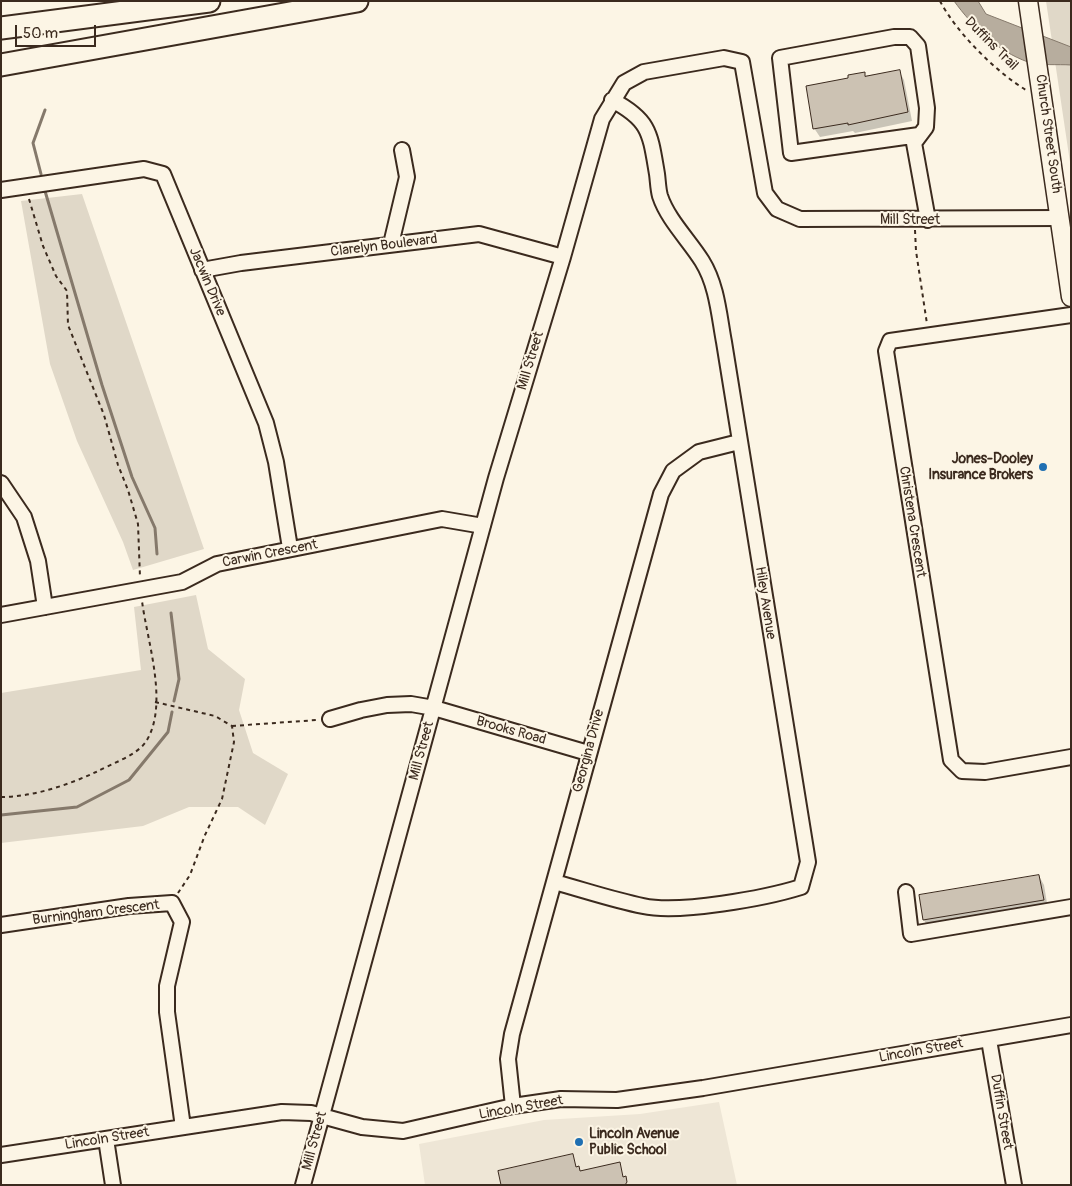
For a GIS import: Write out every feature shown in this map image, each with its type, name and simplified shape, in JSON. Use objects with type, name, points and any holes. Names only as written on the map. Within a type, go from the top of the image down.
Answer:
[{"type":"highway","points":[[1,28],[209,1]]},
{"type":"highway","points":[[1,65],[356,1]]},
{"type":"main road","name":"Church Street South","points":[[1028,1],[1040,73],[1071,297]]},
{"type":"street","points":[[919,135],[791,152],[780,58],[894,37],[910,37],[918,46],[927,108],[926,127],[914,142],[922,220]]},
{"type":"street","name":"Mill Street","points":[[303,1185],[483,526],[602,119],[624,83],[644,72],[724,58],[742,62],[765,192],[777,209],[800,219],[1060,218]]},
{"type":"street","name":"Hiley Avenue","points":[[554,882],[644,907],[681,908],[782,893],[802,887],[808,862],[724,342],[712,282],[702,262],[660,197],[652,146],[646,126],[634,112],[612,100]]},
{"type":"street","points":[[391,244],[408,177],[402,150]]},
{"type":"street","name":"Jacwin Drive","points":[[1,190],[144,169],[163,174],[266,423],[276,462],[290,548]]},
{"type":"street","name":"Clarelyn Boulevard","points":[[202,270],[479,234],[563,257]]},
{"type":"street","name":"Christena Crescent","points":[[1071,315],[890,341],[886,351],[951,760],[962,772],[985,772],[1071,757]]},
{"type":"street","name":"Georgina Drive","points":[[513,1106],[508,1060],[512,1034],[661,494],[673,472],[699,452],[739,442]]},
{"type":"street","points":[[1,483],[24,517],[38,562],[45,607]]},
{"type":"street","name":"Carwin Crescent","points":[[1,615],[182,582],[217,564],[442,519],[483,526]]},
{"type":"street","name":"Brooks Road","points":[[330,719],[387,705],[411,704],[434,708],[588,753]]},
{"type":"street","points":[[906,892],[911,934],[1071,907]]},
{"type":"street","name":"Burningham Crescent","points":[[1,925],[130,906],[172,903],[182,922],[167,986],[168,1012],[183,1127]]},
{"type":"street","name":"Lincoln Street","points":[[1,1155],[282,1112],[321,1116],[362,1127],[403,1131],[513,1106],[561,1099],[611,1100],[636,1097],[1071,1025]]},
{"type":"street","name":"Duffin Street","points":[[989,1040],[1014,1185]]},
{"type":"street","points":[[106,1139],[112,1185]]},
{"type":"path","name":"Duffins Trail","points":[[940,1],[946,12],[973,44],[999,69],[1028,92]]},
{"type":"path","points":[[1,796],[49,789],[81,779],[124,758],[144,743],[154,721],[155,702],[154,664],[144,621],[140,590],[138,524],[104,415],[68,325],[67,292],[56,276],[43,246],[25,187]]},
{"type":"path","points":[[922,220],[916,251],[929,336]]},
{"type":"path","points":[[155,702],[215,716],[232,726],[330,719]]},
{"type":"path","points":[[172,903],[190,875],[205,835],[222,799],[234,742],[232,726]]},
{"type":"shaded area","points":[[954,1],[978,1],[986,14],[1071,47],[1071,65],[1028,62],[1006,51],[986,37]]},
{"type":"shaded area","points":[[1046,1],[1071,1],[1071,169]]},
{"type":"shaded area","points":[[82,194],[204,549],[133,570],[123,542],[77,441],[50,364],[21,201]]},
{"type":"shaded area","points":[[196,595],[208,649],[245,679],[239,710],[253,753],[288,774],[265,825],[238,807],[189,807],[143,826],[1,843],[1,693],[141,670],[134,607]]},
{"type":"shaded area","name":"Lincoln Avenue Public School","points":[[719,1102],[737,1185],[425,1185],[419,1144],[544,1120],[640,1114]]},
{"type":"building","points":[[900,70],[908,112],[848,125],[848,123],[813,129],[806,86],[848,78],[848,75],[865,72],[865,76]]},
{"type":"building","points":[[1039,875],[1044,900],[923,920],[919,895]]},
{"type":"building","points":[[573,1154],[576,1167],[579,1166],[580,1171],[620,1162],[623,1177],[626,1176],[627,1182],[625,1185],[501,1185],[498,1171]]},
{"type":"waterway","points":[[41,174],[33,143],[45,110]]},
{"type":"waterway","points":[[45,191],[102,385],[132,477],[155,528],[157,554]]},
{"type":"waterway","points":[[171,613],[179,679],[174,701]]},
{"type":"waterway","points":[[1,815],[77,807],[129,780],[168,732],[172,712]]},
{"type":"place","name":"Jones-Dooley Insurance Brokers","points":[[1043,467]]},
{"type":"place","name":"Lincoln Avenue Public School","points":[[579,1142]]}]
